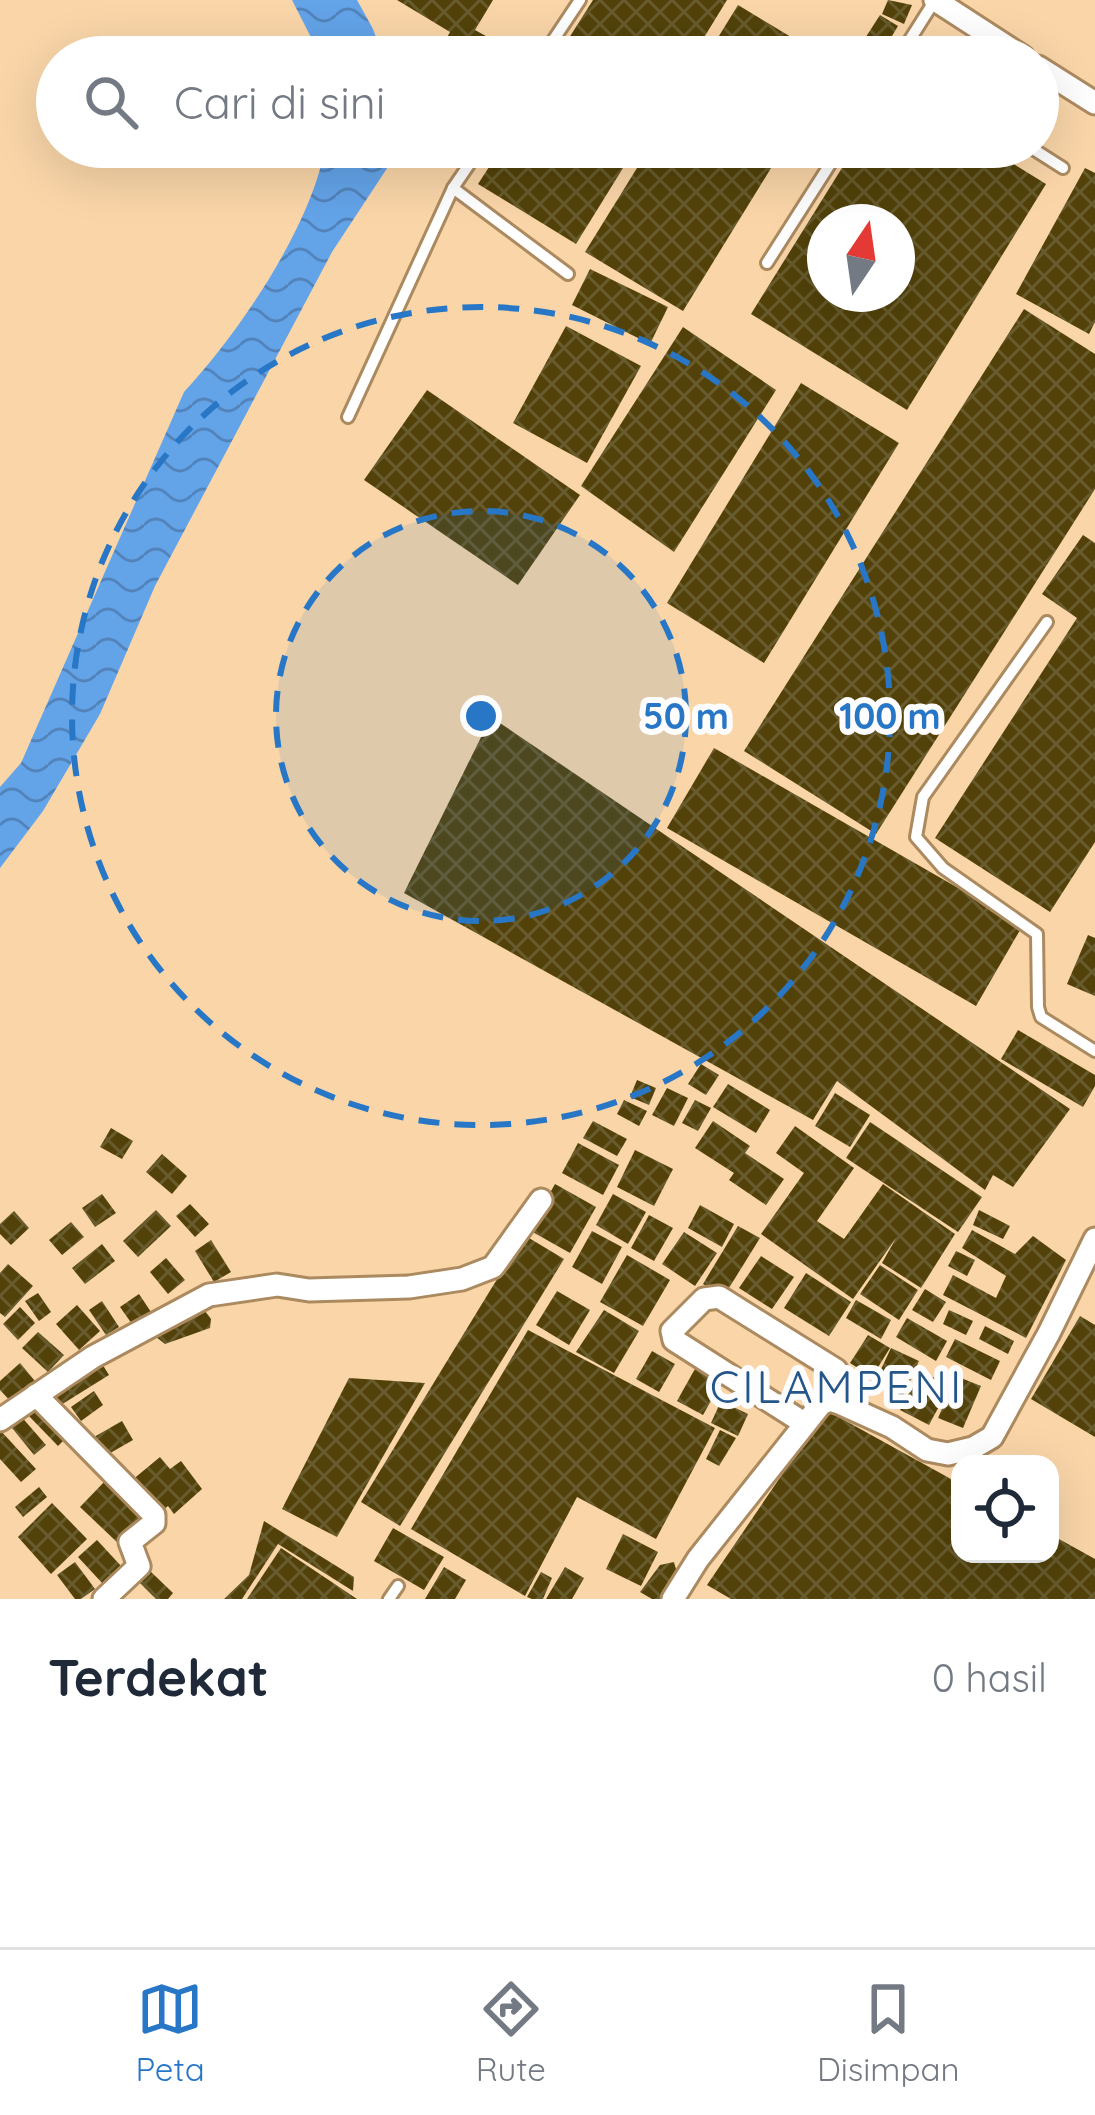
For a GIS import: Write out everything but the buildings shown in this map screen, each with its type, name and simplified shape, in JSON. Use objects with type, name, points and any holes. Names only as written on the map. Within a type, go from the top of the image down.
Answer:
[{"type":"street","points":[[935,0],[991,36]]},
{"type":"street","points":[[1059,80],[1095,103]]},
{"type":"street","points":[[0,1420],[93,1357],[209,1294],[277,1285],[308,1290],[410,1287],[493,1267],[542,1200]]},
{"type":"street","points":[[673,1599],[698,1559],[804,1423],[830,1400],[927,1450],[948,1454],[992,1437],[1095,1239]]},
{"type":"street","points":[[804,1423],[674,1340],[672,1331],[704,1299],[719,1297],[836,1370],[859,1411]]},
{"type":"street","points":[[36,1395],[154,1515],[154,1523],[130,1542],[139,1566],[104,1599]]},
{"type":"lane","points":[[556,36],[580,0]]},
{"type":"lane","points":[[912,36],[935,0]]},
{"type":"lane","points":[[1059,165],[1063,168]]},
{"type":"lane","points":[[348,416],[453,188],[467,168]]},
{"type":"lane","points":[[766,263],[827,168]]},
{"type":"lane","points":[[453,188],[568,274]]},
{"type":"lane","points":[[1046,622],[923,797],[916,837],[944,868],[1037,934],[1041,1018],[1095,1051]]},
{"type":"lane","points":[[388,1599],[398,1586]]},
{"type":"water","points":[[292,0],[357,0],[376,36],[310,36]]},
{"type":"water","points":[[320,168],[387,168],[332,252],[155,586],[100,714],[43,811],[0,868],[0,787],[21,763],[184,392],[270,277]]},
{"type":"district","name":"CILAMPENI","points":[[837,1387]]}]
